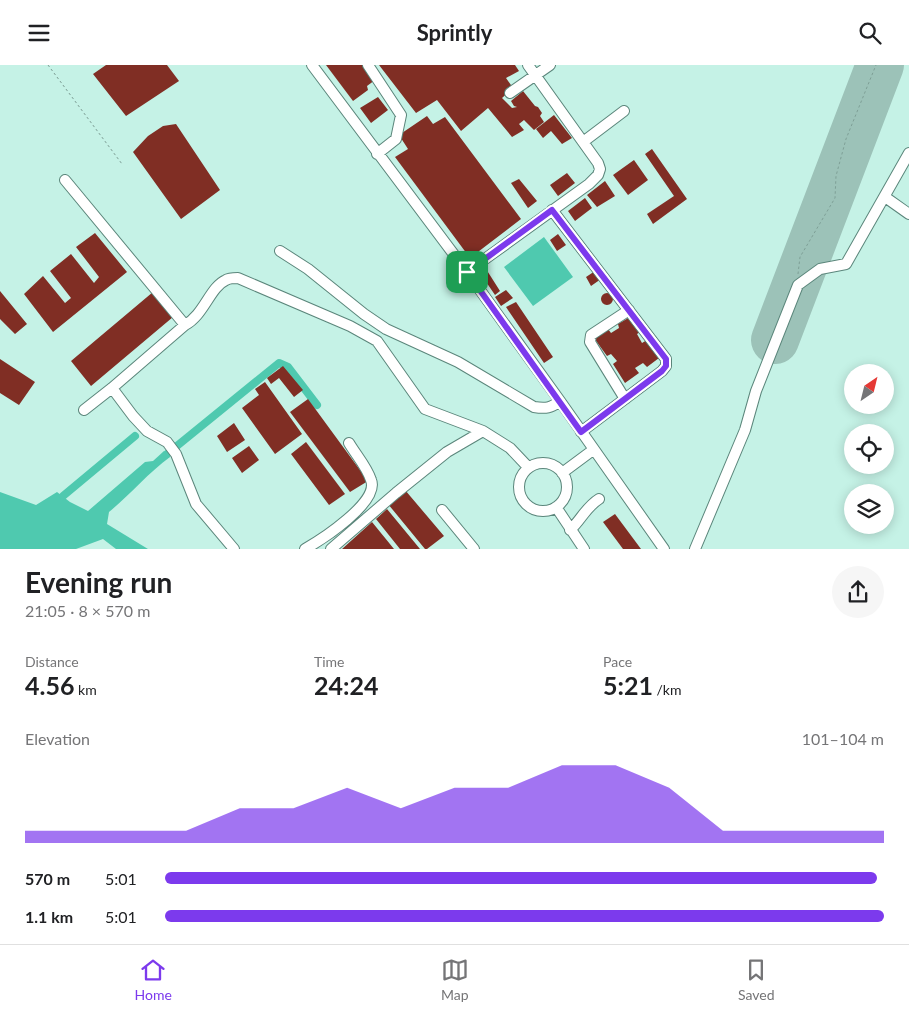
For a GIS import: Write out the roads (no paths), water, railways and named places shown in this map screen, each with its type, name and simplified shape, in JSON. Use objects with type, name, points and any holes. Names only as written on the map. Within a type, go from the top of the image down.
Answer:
[{"type":"street","points":[[312,65],[467,272],[664,549]]},
{"type":"street","points":[[368,65],[401,115],[396,139],[377,154]]},
{"type":"street","points":[[467,272],[588,184],[598,175],[600,169],[598,163],[528,65]]},
{"type":"street","points":[[510,93],[550,65]]},
{"type":"street","points":[[583,142],[624,111]]},
{"type":"street","points":[[696,549],[745,430],[756,391],[798,285],[820,269],[846,264],[909,153]]},
{"type":"street","points":[[65,180],[185,325]]},
{"type":"street","points":[[885,197],[909,214]]},
{"type":"street","points":[[552,210],[666,359],[666,366],[581,432]]},
{"type":"street","points":[[280,251],[308,269],[364,314],[386,329],[458,362],[534,407],[545,409],[552,407],[560,401]]},
{"type":"street","points":[[84,410],[185,325],[194,320],[226,279],[238,278],[350,326],[377,341],[426,409],[483,431],[510,448],[528,467]]},
{"type":"street","points":[[625,399],[589,338],[629,310]]},
{"type":"street","points":[[112,388],[147,431],[167,442],[176,454],[196,504],[234,549]]},
{"type":"street","points":[[331,549],[447,452],[483,431]]},
{"type":"street","points":[[304,549],[336,530],[362,504],[371,491],[372,481],[348,443]]},
{"type":"street","points":[[562,473],[593,450]]},
{"type":"street","points":[[544,462],[552,464],[562,473],[567,482],[566,496],[556,507],[548,511],[532,509],[520,497],[518,489],[522,473],[535,463],[544,462]]},
{"type":"street","points":[[570,530],[590,505],[599,499]]},
{"type":"street","points":[[556,507],[584,549]]},
{"type":"street","points":[[442,510],[474,549]]},
{"type":"waterway","points":[[167,454],[279,363],[288,367],[317,405]]},
{"type":"waterway","points":[[63,496],[135,436]]}]
